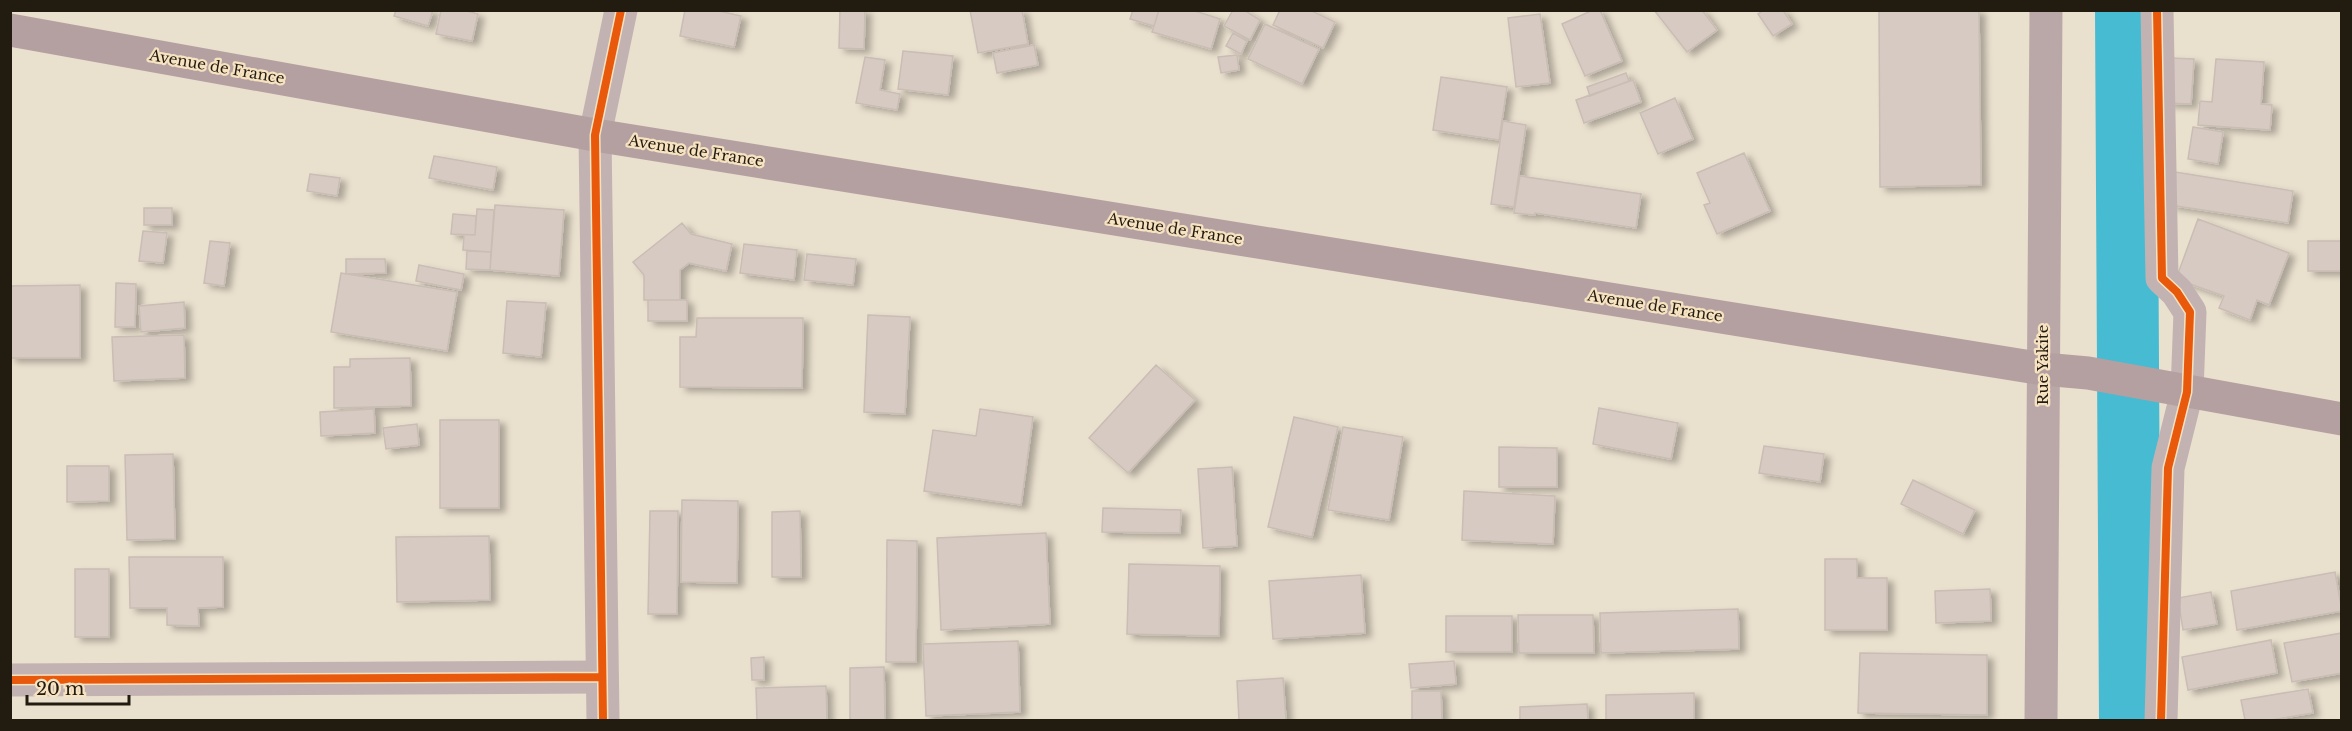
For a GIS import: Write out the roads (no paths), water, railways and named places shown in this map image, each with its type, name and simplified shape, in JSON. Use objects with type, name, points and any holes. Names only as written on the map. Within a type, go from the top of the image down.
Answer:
[{"type":"main road","name":"Rue Yakite","points":[[2041,720],[2046,10]]},
{"type":"main road","name":"Avenue de France","points":[[10,30],[595,135],[2043,369],[2088,373],[2342,419]]},
{"type":"street","points":[[603,720],[595,135],[621,10]]},
{"type":"street","points":[[2157,10],[2162,278],[2177,292],[2190,312],[2175,389],[2168,468],[2162,720]]},
{"type":"street","points":[[10,680],[602,677]]},
{"type":"waterway","points":[[2126,10],[2130,720]]}]
